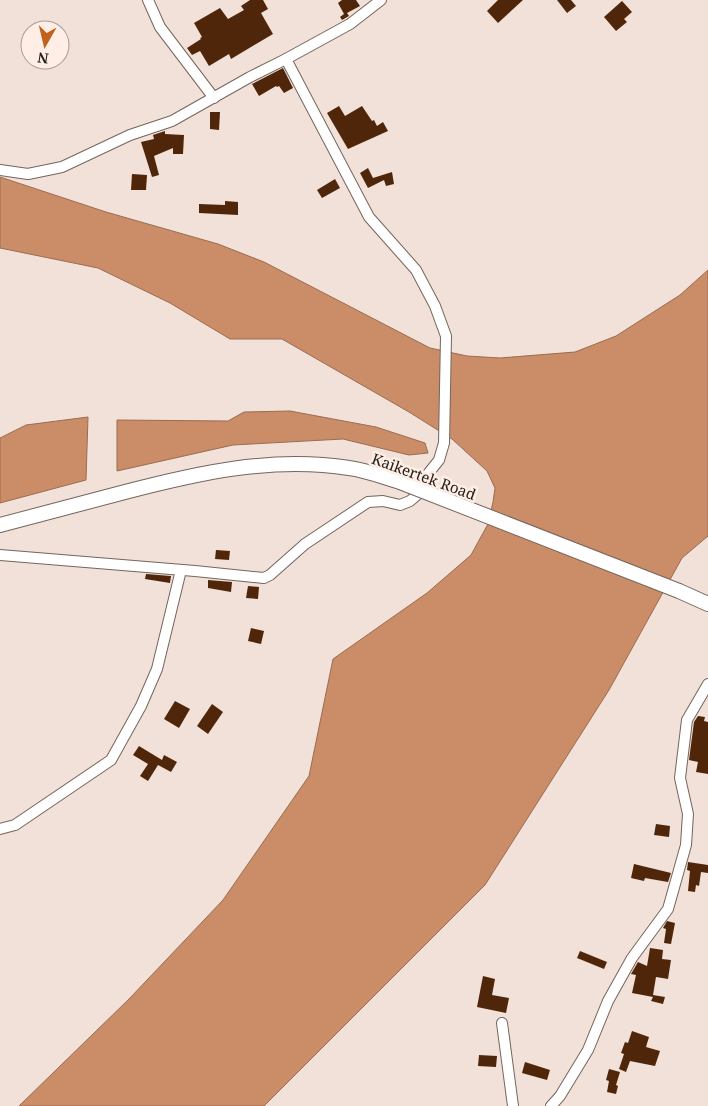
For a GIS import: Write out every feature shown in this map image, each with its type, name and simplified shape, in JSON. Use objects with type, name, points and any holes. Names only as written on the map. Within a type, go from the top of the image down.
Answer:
[{"type":"main road","name":"Kaikertek Road","points":[[0,525],[190,475],[238,467],[281,463],[350,468],[400,482],[708,604]]},
{"type":"street","points":[[148,0],[160,27],[214,98]]},
{"type":"street","points":[[0,170],[28,174],[62,167],[130,135],[172,122],[195,107],[286,60],[350,24],[381,0]]},
{"type":"street","points":[[0,555],[195,570],[257,578],[270,575],[305,544],[368,502],[383,501],[400,505],[410,502],[439,460],[444,443],[446,336],[435,306],[416,270],[370,217],[286,60]]},
{"type":"street","points":[[0,829],[15,825],[111,760],[141,706],[157,669],[180,570]]},
{"type":"street","points":[[552,1106],[588,1050],[608,1001],[632,958],[668,909],[686,845],[688,814],[680,778],[687,720],[708,684]]},
{"type":"street","points":[[502,1023],[513,1106]]},
{"type":"shaded area","points":[[0,177],[106,212],[218,244],[264,262],[430,348],[467,356],[500,358],[575,352],[616,336],[680,295],[708,270],[708,536],[682,558],[609,690],[485,885],[264,1106],[19,1106],[129,999],[223,900],[309,776],[333,659],[427,593],[471,555],[488,524],[495,488],[487,471],[452,439],[282,339],[230,339],[170,303],[98,268],[0,248]]},
{"type":"shaded area","points":[[290,411],[376,427],[425,443],[428,453],[409,455],[343,439],[233,445],[117,471],[117,420],[228,421],[244,412]]},
{"type":"shaded area","points":[[88,417],[86,480],[0,503],[0,438],[26,425]]},
{"type":"building","points":[[250,0],[263,0],[268,9],[261,13],[273,34],[231,59],[229,54],[209,66],[200,51],[192,55],[187,48],[202,37],[194,23],[220,8],[228,19],[244,10],[241,6]]},
{"type":"building","points":[[342,0],[356,0],[360,6],[347,13],[349,16],[342,20],[340,17],[344,14],[338,3]]},
{"type":"building","points":[[498,0],[523,0],[498,23],[487,11]]},
{"type":"building","points":[[557,0],[571,0],[576,6],[567,13]]},
{"type":"building","points":[[622,1],[632,12],[624,19],[627,22],[616,31],[604,17]]},
{"type":"building","points":[[283,68],[293,88],[284,93],[279,86],[276,86],[259,96],[252,84]]},
{"type":"building","points":[[339,106],[345,116],[362,106],[377,126],[383,122],[388,131],[348,149],[327,113]]},
{"type":"building","points":[[210,112],[220,112],[219,130],[210,129]]},
{"type":"building","points":[[165,131],[165,134],[184,135],[183,154],[173,154],[173,148],[154,156],[159,175],[152,177],[141,142],[154,139],[153,135]]},
{"type":"building","points":[[368,168],[373,178],[392,172],[394,184],[386,186],[384,180],[368,188],[360,173]]},
{"type":"building","points":[[132,174],[147,175],[146,190],[131,190]]},
{"type":"building","points":[[335,179],[340,188],[322,198],[317,190]]},
{"type":"building","points":[[225,201],[238,202],[238,215],[199,213],[199,204],[225,205]]},
{"type":"building","points":[[216,550],[230,551],[229,560],[215,559]]},
{"type":"building","points":[[146,574],[171,576],[170,583],[145,579]]},
{"type":"building","points":[[208,580],[232,582],[231,592],[208,588]]},
{"type":"building","points":[[248,586],[259,587],[258,599],[246,598]]},
{"type":"building","points":[[251,628],[264,631],[261,644],[248,641]]},
{"type":"building","points":[[175,701],[190,709],[179,728],[164,719]]},
{"type":"building","points":[[212,704],[223,712],[208,734],[197,726]]},
{"type":"building","points":[[698,716],[705,717],[704,721],[708,722],[708,774],[696,772],[698,762],[689,760],[694,722]]},
{"type":"building","points":[[139,746],[162,760],[164,755],[177,762],[171,772],[158,765],[148,781],[140,776],[148,764],[133,755]]},
{"type":"building","points":[[656,824],[670,826],[669,837],[654,835]]},
{"type":"building","points":[[688,862],[708,865],[708,873],[701,872],[699,886],[696,885],[695,892],[688,891],[690,871],[687,870]]},
{"type":"building","points":[[634,864],[671,873],[668,882],[645,878],[644,881],[631,878]]},
{"type":"building","points":[[667,921],[675,923],[671,944],[664,943],[666,929],[663,928]]},
{"type":"building","points":[[650,948],[663,950],[662,959],[671,960],[668,979],[656,977],[653,995],[665,997],[663,1004],[651,1001],[653,997],[632,993],[636,975],[631,974],[638,962],[647,966]]},
{"type":"building","points":[[580,951],[607,962],[604,969],[577,958]]},
{"type":"building","points":[[483,976],[495,979],[492,995],[509,998],[506,1013],[477,1007]]},
{"type":"building","points":[[632,1031],[649,1037],[646,1047],[660,1051],[655,1066],[630,1061],[626,1072],[619,1069],[624,1054],[621,1053],[625,1042],[628,1043]]},
{"type":"building","points":[[479,1055],[497,1056],[496,1067],[478,1066]]},
{"type":"building","points":[[525,1062],[550,1070],[547,1080],[522,1073]]},
{"type":"building","points":[[609,1069],[620,1072],[616,1085],[618,1086],[616,1094],[607,1092],[609,1081],[606,1080]]}]
